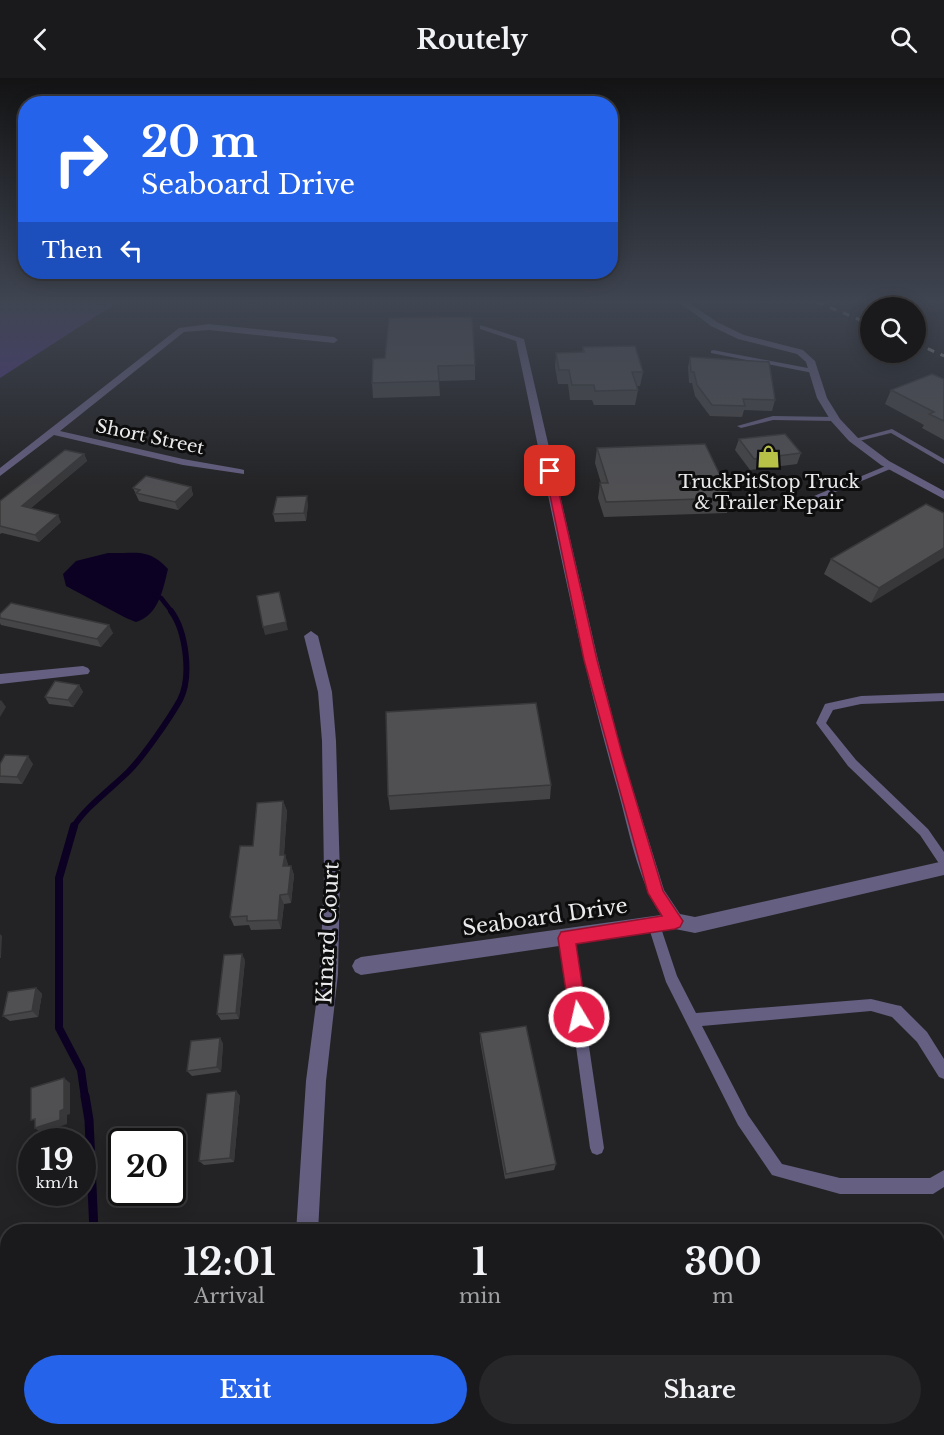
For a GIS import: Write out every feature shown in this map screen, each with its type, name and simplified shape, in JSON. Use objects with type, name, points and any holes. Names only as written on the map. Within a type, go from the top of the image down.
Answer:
[{"type":"street","points":[[0,473],[137,365]]},
{"type":"street","points":[[526,365],[591,660],[615,754],[656,893],[675,921]]},
{"type":"street","points":[[811,365],[822,398],[835,419],[855,440],[891,467],[944,496]]},
{"type":"street","name":"Short Street","points":[[53,432],[183,462],[240,472]]},
{"type":"street","name":"Kinard Court","points":[[307,1224],[316,1081],[329,974],[332,876],[329,741],[325,692],[311,636]]},
{"type":"street","points":[[0,679],[83,671]]},
{"type":"street","name":"Seaboard Drive","points":[[361,966],[675,921],[695,925],[944,868]]},
{"type":"lane","points":[[783,365],[813,371]]},
{"type":"lane","points":[[741,426],[774,418],[835,419]]},
{"type":"lane","points":[[855,440],[892,431],[944,462]]},
{"type":"lane","points":[[798,504],[891,467]]},
{"type":"lane","points":[[944,697],[861,700],[829,707],[821,723],[852,763],[924,832],[944,861]]},
{"type":"lane","points":[[654,924],[671,978],[743,1120],[777,1170],[840,1186],[933,1186],[944,1177]]},
{"type":"lane","points":[[567,938],[597,1148]]},
{"type":"lane","points":[[693,1020],[871,1005],[896,1011],[922,1037],[944,1072]]},
{"type":"shaded area","points":[[0,365],[20,365],[0,378]]},
{"type":"shaded area","points":[[108,553],[141,553],[154,557],[168,569],[159,600],[144,619],[136,622],[126,618],[66,586],[63,574],[76,561]]},
{"type":"building","points":[[373,365],[463,365],[438,366],[439,381],[372,383]]},
{"type":"building","points":[[558,365],[641,365],[643,372],[632,372],[638,390],[595,391],[594,385],[572,385],[569,370],[559,370]]},
{"type":"building","points":[[691,365],[770,365],[775,400],[743,399],[745,406],[712,405],[697,385],[694,372],[691,372]]},
{"type":"building","points":[[932,374],[944,379],[944,421],[929,414],[934,412],[891,390]]},
{"type":"building","points":[[785,434],[801,453],[754,459],[739,439]]},
{"type":"building","points":[[705,444],[731,498],[606,502],[600,483],[608,483],[597,448]]},
{"type":"building","points":[[65,450],[84,454],[22,506],[58,515],[35,535],[0,526],[0,501]]},
{"type":"building","points":[[146,476],[191,487],[175,502],[136,493],[140,490],[133,488]]},
{"type":"building","points":[[307,496],[304,513],[273,514],[277,497]]},
{"type":"building","points":[[926,504],[944,513],[944,548],[879,588],[831,559]]},
{"type":"building","points":[[279,592],[286,622],[263,627],[257,596]]},
{"type":"building","points":[[11,603],[109,625],[97,639],[0,618],[0,614]]},
{"type":"building","points":[[55,681],[79,685],[68,700],[45,697]]},
{"type":"building","points":[[536,703],[551,785],[388,796],[386,712]]},
{"type":"building","points":[[5,755],[28,756],[17,777],[0,776],[0,764]]},
{"type":"building","points":[[283,801],[280,855],[285,855],[283,866],[291,866],[288,894],[280,895],[278,920],[247,921],[247,916],[230,917],[240,846],[253,846],[257,803]]},
{"type":"building","points":[[242,954],[236,1013],[217,1014],[224,955]]},
{"type":"building","points":[[36,988],[32,1011],[3,1016],[8,992]]},
{"type":"building","points":[[526,1026],[556,1164],[506,1174],[480,1033]]},
{"type":"building","points":[[220,1038],[217,1067],[187,1071],[191,1041]]},
{"type":"building","points":[[64,1078],[64,1109],[60,1111],[60,1120],[35,1128],[35,1119],[31,1120],[31,1088]]},
{"type":"building","points":[[236,1091],[230,1158],[199,1161],[207,1094]]},
{"type":"waterway","points":[[155,595],[161,598],[172,612]]},
{"type":"waterway","points":[[74,827],[90,806],[134,765],[180,700],[186,679],[186,654],[180,630],[171,611]]},
{"type":"waterway","points":[[74,827],[59,878],[59,1028],[81,1070],[85,1098]]},
{"type":"waterway","points":[[85,1096],[89,1120],[94,1224]]},
{"type":"place","name":"TruckPitStop Truck & Trailer Repair","points":[[769,456]]},
{"type":"route","points":[[550,471],[591,660],[615,754],[656,893],[675,921],[567,938],[579,1017]]}]
